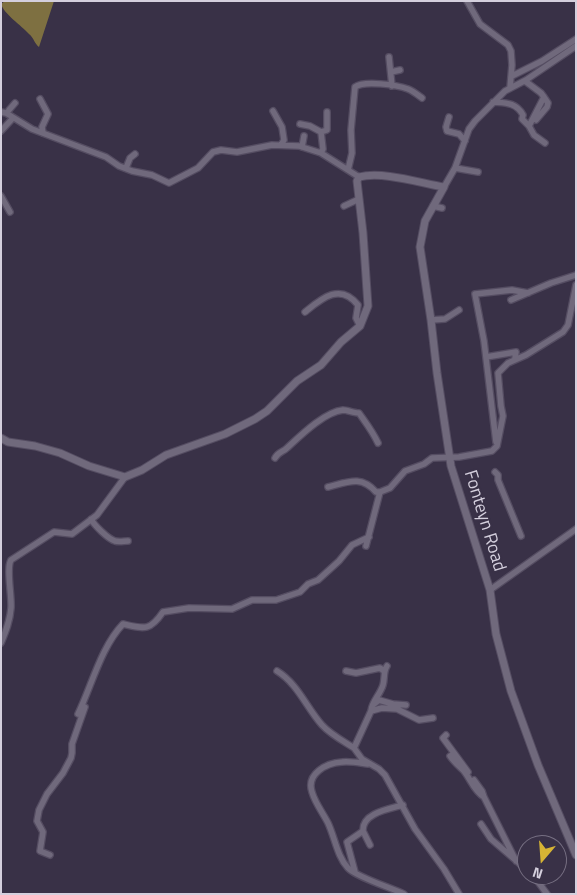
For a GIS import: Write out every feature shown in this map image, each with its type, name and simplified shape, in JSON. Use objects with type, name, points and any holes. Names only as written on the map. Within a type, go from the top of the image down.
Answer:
[{"type":"street","points":[[467,1],[480,24],[508,45],[511,51],[512,76],[510,88]]},
{"type":"street","points":[[471,9],[473,6],[472,1]]},
{"type":"street","points":[[512,76],[542,61],[576,39]]},
{"type":"street","points":[[5,112],[32,129],[106,157],[126,168],[152,175],[169,183],[198,168],[213,152],[221,150],[237,152],[281,145],[302,147],[321,153],[359,177],[366,175],[387,176],[444,188],[455,168],[475,121],[492,102],[510,88],[575,48]]},
{"type":"street","points":[[389,57],[392,86]]},
{"type":"street","points":[[391,72],[400,70]]},
{"type":"street","points":[[524,81],[541,93],[548,103],[536,120]]},
{"type":"street","points":[[348,170],[352,153],[351,130],[355,87],[360,83],[392,86],[408,89],[422,98]]},
{"type":"street","points":[[529,126],[544,97]]},
{"type":"street","points":[[40,99],[48,114],[42,127],[43,133]]},
{"type":"street","points":[[492,102],[510,103],[518,107],[523,115],[522,119],[534,135],[545,143]]},
{"type":"street","points":[[5,112],[15,103]]},
{"type":"street","points":[[5,112],[16,111]]},
{"type":"street","points":[[273,111],[282,127],[284,140],[281,145]]},
{"type":"street","points":[[322,132],[327,130],[327,112]]},
{"type":"street","points":[[449,117],[446,127],[447,131],[459,134],[465,141]]},
{"type":"street","points":[[1,131],[13,118]]},
{"type":"street","points":[[300,124],[310,126],[322,132]]},
{"type":"street","points":[[321,153],[322,132]]},
{"type":"street","points":[[302,147],[304,136]]},
{"type":"street","points":[[126,168],[130,158],[135,154]]},
{"type":"street","points":[[455,168],[478,172]]},
{"type":"street","points":[[1,438],[8,442],[36,446],[60,453],[114,475],[125,476],[142,470],[166,455],[225,434],[267,412],[297,381],[321,364],[341,342],[360,326],[368,306],[357,181],[359,177]]},
{"type":"street","name":"Fonteyn Road","points":[[444,188],[426,220],[420,247],[449,456],[490,590],[496,634],[510,690],[538,765],[576,855]]},
{"type":"street","points":[[1,196],[10,212]]},
{"type":"street","points":[[344,206],[360,199]]},
{"type":"street","points":[[434,206],[442,208]]},
{"type":"street","points":[[511,300],[551,283],[576,275]]},
{"type":"street","points":[[328,487],[359,480],[369,484],[376,492],[380,492],[390,488],[405,471],[424,464],[432,458],[459,457],[492,451],[497,446],[503,416],[498,373],[508,362],[526,355],[563,332],[568,325],[576,284]]},
{"type":"street","points":[[497,446],[486,357],[475,294],[512,290],[528,293]]},
{"type":"street","points":[[305,312],[324,297],[335,293],[342,294],[358,305],[356,318],[360,326]]},
{"type":"street","points":[[431,320],[445,319],[459,310]]},
{"type":"street","points":[[486,357],[516,352],[515,358]]},
{"type":"street","points":[[275,458],[277,454],[286,450],[326,416],[343,410],[358,414],[366,426],[372,430],[378,443]]},
{"type":"street","points":[[495,472],[498,475],[498,480],[521,536]]},
{"type":"street","points":[[1,643],[8,626],[11,608],[11,584],[8,564],[10,560],[54,532],[72,534],[104,507],[125,476]]},
{"type":"street","points":[[366,546],[380,492]]},
{"type":"street","points":[[91,519],[94,526],[111,539],[115,541],[128,541]]},
{"type":"street","points":[[490,590],[576,529]]},
{"type":"street","points":[[50,855],[40,851],[42,832],[38,821],[39,810],[47,794],[63,773],[70,758],[72,744],[101,656],[116,631],[123,624],[149,627],[156,623],[163,612],[189,608],[232,609],[252,600],[276,600],[298,593],[308,584],[318,580],[339,561],[352,545],[369,536]]},
{"type":"street","points":[[346,671],[356,673],[386,668],[384,684],[380,694],[372,704],[371,711]]},
{"type":"street","points":[[277,671],[287,677],[299,691],[303,701],[324,727],[354,748],[362,759],[385,775],[415,829],[444,869],[459,894]]},
{"type":"street","points":[[78,714],[91,686]]},
{"type":"street","points":[[354,748],[374,704],[379,700],[406,705]]},
{"type":"street","points":[[371,711],[382,708],[397,709],[420,720],[433,718]]},
{"type":"street","points":[[446,735],[443,738],[482,791],[516,861]]},
{"type":"street","points":[[450,756],[457,766],[465,772],[477,792],[484,797]]},
{"type":"street","points":[[371,764],[340,762],[320,769],[312,776],[311,792],[328,824],[341,858],[349,870],[404,894]]},
{"type":"street","points":[[370,845],[363,831],[365,822],[374,814],[403,805]]},
{"type":"street","points":[[481,824],[491,839],[516,861]]},
{"type":"street","points":[[355,872],[347,842],[363,831]]},
{"type":"shaded area","points":[[5,1],[54,1],[39,47],[31,36],[3,8],[1,4]]}]
